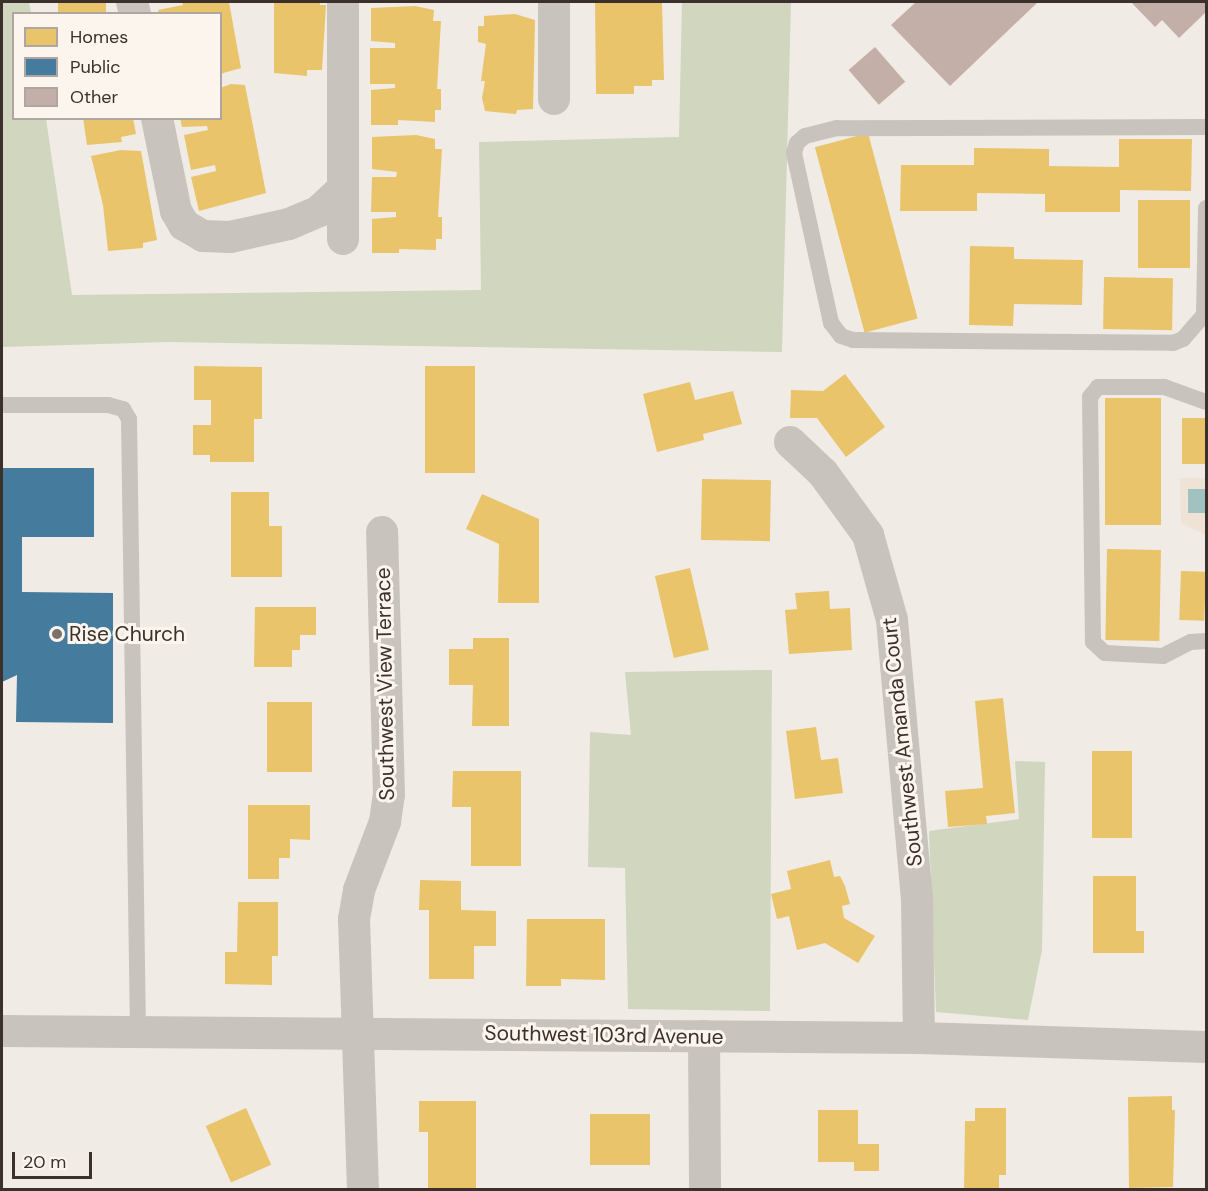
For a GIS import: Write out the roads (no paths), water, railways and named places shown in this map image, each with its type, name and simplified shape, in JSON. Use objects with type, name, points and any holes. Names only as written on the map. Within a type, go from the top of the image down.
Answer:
[{"type":"street","points":[[343,2],[343,239]]},
{"type":"street","points":[[554,2],[554,99]]},
{"type":"street","points":[[157,120],[176,211],[184,225],[203,236],[230,237],[289,224],[319,211],[343,189]]},
{"type":"street","name":"Southwest Amanda Court","points":[[790,442],[823,472],[868,535],[892,620],[917,899],[919,1038]]},
{"type":"street","name":"Southwest View Terrace","points":[[363,1190],[360,1033],[354,919],[359,890],[385,822],[389,795],[382,532]]},
{"type":"street","name":"Southwest 103rd Avenue","points":[[2,1031],[919,1038],[1206,1047]]},
{"type":"street","points":[[704,1036],[705,1190]]},
{"type":"lane","points":[[1206,127],[837,128],[805,136],[797,143],[794,153],[831,323],[841,336],[853,340],[1173,343],[1183,339],[1204,315],[1206,208]]},
{"type":"lane","points":[[1206,402],[1164,387],[1098,387],[1090,397],[1093,642],[1105,653],[1163,656],[1191,642],[1206,641]]},
{"type":"lane","points":[[2,405],[108,405],[123,409],[129,419],[138,1032]]},
{"type":"water","points":[[1188,489],[1206,489],[1206,513],[1188,513]]},
{"type":"place","name":"Rise Church","points":[[57,634]]}]
